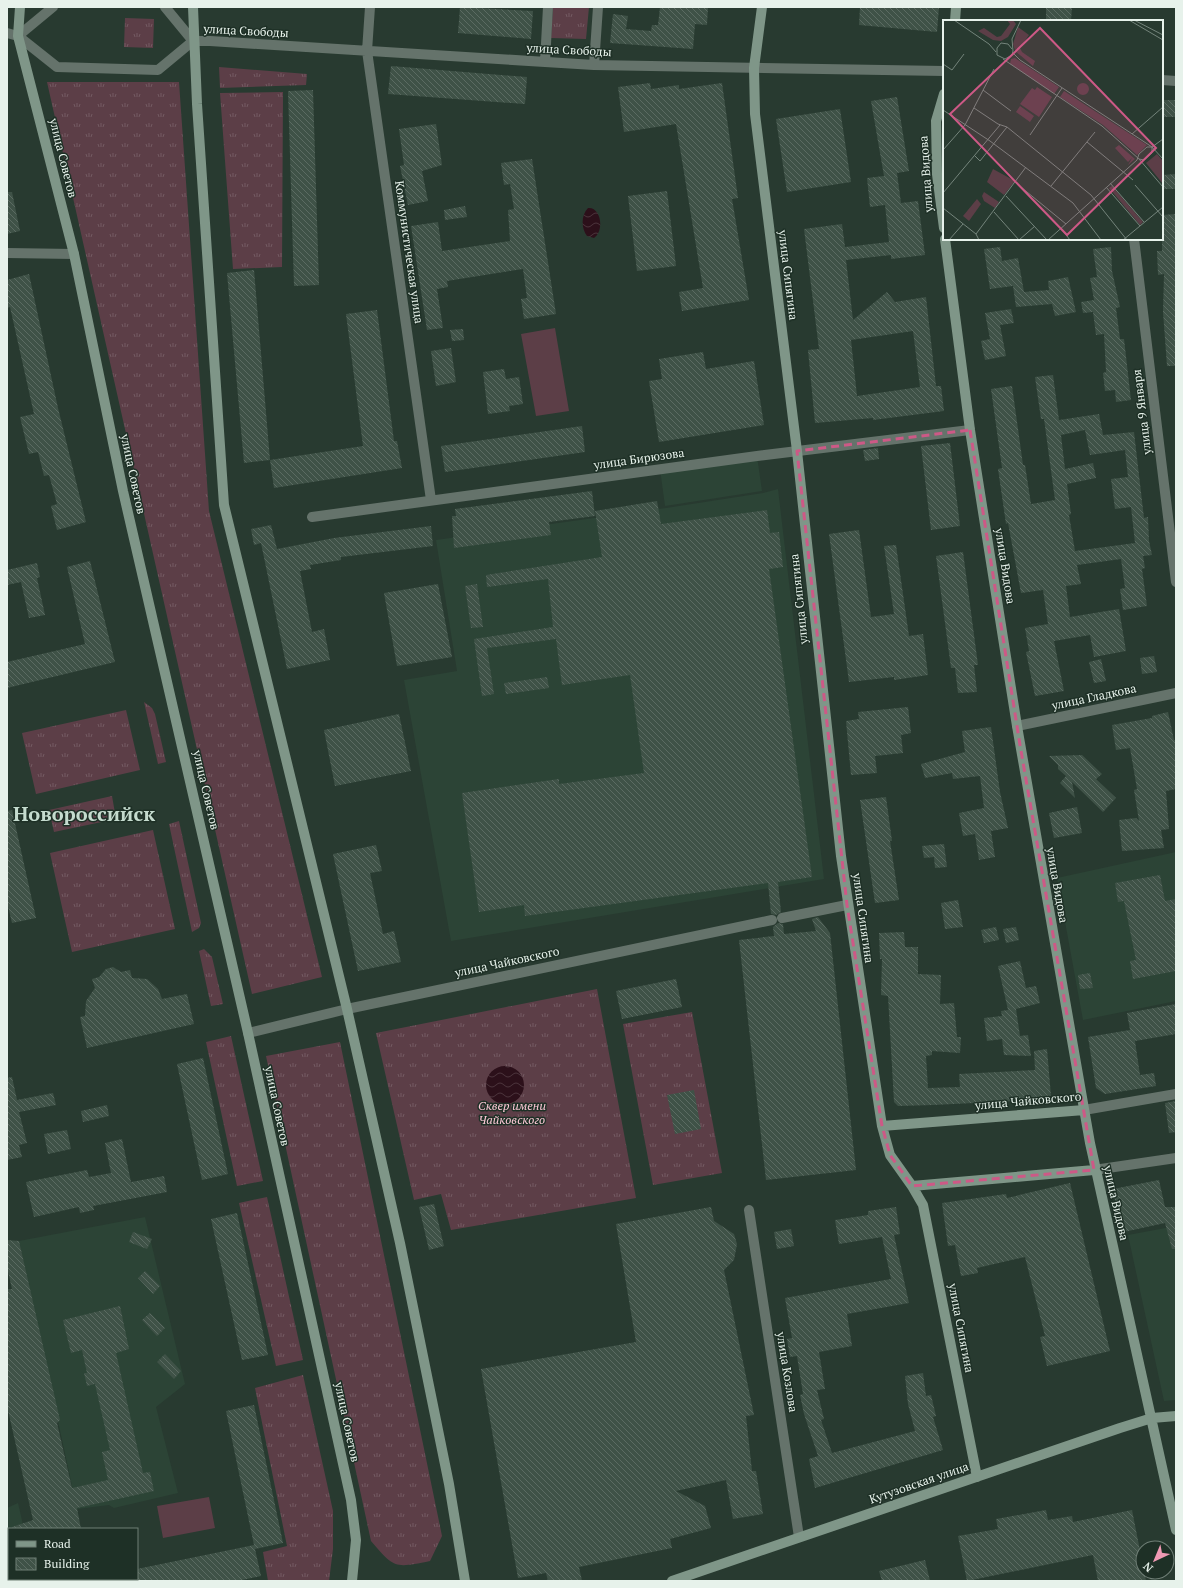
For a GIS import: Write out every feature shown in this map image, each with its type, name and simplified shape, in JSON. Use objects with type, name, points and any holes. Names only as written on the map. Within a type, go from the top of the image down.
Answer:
[{"type":"street","name":"улица Советов","points":[[20,7],[18,36],[74,254],[123,491],[248,1033],[351,1500],[356,1540],[352,1581]]},
{"type":"street","points":[[18,36],[53,7]]},
{"type":"street","name":"улица Свободы","points":[[165,7],[193,41]]},
{"type":"street","points":[[193,7],[193,41],[224,505],[347,1009],[416,1321],[449,1484],[466,1581]]},
{"type":"street","name":"Коммунистическая улица","points":[[370,7],[367,51],[431,500]]},
{"type":"street","points":[[545,62],[548,7]]},
{"type":"street","points":[[594,65],[598,7]]},
{"type":"street","name":"улица Сипягина","points":[[762,7],[754,68],[755,114],[797,451],[847,905],[882,1126],[890,1155],[912,1186],[923,1205],[977,1477]]},
{"type":"street","points":[[955,20],[956,7]]},
{"type":"street","name":"улица Свободы","points":[[7,33],[18,36],[57,67],[101,69],[158,70],[193,41],[594,65],[943,71]]},
{"type":"street","points":[[1163,80],[1176,81]]},
{"type":"street","name":"улица Видова","points":[[943,97],[936,121],[937,174],[943,220]]},
{"type":"street","name":"улица Видова","points":[[945,240],[970,430],[1017,726],[1094,1170],[1152,1418],[1176,1530]]},
{"type":"street","name":"улица 9 Января","points":[[1134,240],[1176,582]]},
{"type":"street","points":[[7,253],[74,254]]},
{"type":"street","name":"улица Бирюзова","points":[[312,517],[797,451],[970,430]]},
{"type":"street","name":"улица Гладкова","points":[[1017,726],[1176,693]]},
{"type":"street","name":"улица Чайковского","points":[[248,1033],[347,1009],[847,905]]},
{"type":"street","name":"улица Чайковского","points":[[882,1126],[1084,1110],[1176,1094]]},
{"type":"street","points":[[912,1186],[1094,1170],[1176,1158]]},
{"type":"street","name":"улица Козлова","points":[[749,1210],[799,1537]]},
{"type":"street","name":"Кутузовская улица","points":[[672,1581],[1152,1418],[1176,1416]]},
{"type":"highlighted area","points":[[970,430],[1020,745],[1094,1170],[912,1186],[890,1155],[882,1126],[847,905],[797,451]]},
{"type":"shaded area","points":[[757,456],[762,491],[665,506],[660,469]]},
{"type":"shaded area","points":[[778,489],[824,879],[451,941],[404,680],[457,671],[436,540],[666,508],[763,493]]},
{"type":"shaded area","points":[[1176,852],[1176,1001],[1083,1020],[1057,878]]},
{"type":"shaded area","points":[[145,1217],[185,1384],[156,1407],[178,1493],[114,1508],[109,1505],[77,1509],[19,1241]]},
{"type":"shaded area","points":[[1176,1226],[1176,1400],[1164,1401],[1128,1235]]},
{"type":"shaded area","points":[[18,1503],[24,1528],[8,1528],[8,1580],[37,1581],[7,1581],[7,1508]]},
{"type":"green space","points":[[553,7],[589,7],[586,39],[551,38]]},
{"type":"green space","points":[[125,18],[154,19],[153,48],[124,47]]},
{"type":"green space","points":[[219,67],[307,74],[306,85],[220,88]]},
{"type":"green space","points":[[47,82],[179,82],[209,511],[322,977],[252,994]]},
{"type":"green space","points":[[283,92],[282,267],[233,269],[220,93]]},
{"type":"green space","points":[[555,328],[569,411],[536,416],[521,334]]},
{"type":"green space","points":[[144,702],[152,708],[155,714],[166,762],[158,764]]},
{"type":"green space","points":[[126,710],[140,770],[36,794],[22,733]]},
{"type":"green space","points":[[112,796],[116,819],[54,832],[49,810]]},
{"type":"green space","points":[[179,821],[201,923],[199,928],[192,932],[169,824]]},
{"type":"green space","points":[[153,830],[175,929],[72,952],[50,853]]},
{"type":"green space","points":[[204,949],[212,957],[223,1004],[211,1006],[199,951]]},
{"type":"green space","name":"Сквер имени Чайковского","points":[[597,989],[636,1198],[451,1230],[441,1194],[414,1200],[376,1033]]},
{"type":"green space","points":[[692,1012],[722,1173],[653,1185],[623,1024]]},
{"type":"green space","points":[[231,1036],[263,1181],[237,1186],[206,1042]]},
{"type":"green space","points":[[340,1042],[442,1536],[430,1561],[409,1565],[396,1564],[391,1561],[385,1557],[371,1541],[266,1056]]},
{"type":"green space","points":[[267,1197],[303,1360],[276,1366],[239,1203]]},
{"type":"green space","points":[[303,1375],[333,1511],[333,1549],[329,1581],[268,1581],[263,1552],[287,1546],[255,1388]]},
{"type":"green space","points":[[209,1497],[215,1528],[163,1538],[157,1506]]},
{"type":"water","points":[[588,208],[596,211],[600,220],[599,231],[594,238],[587,236],[583,225],[584,214]]},
{"type":"water","points":[[501,1066],[509,1066],[516,1069],[521,1074],[524,1085],[521,1096],[516,1101],[509,1104],[501,1104],[494,1101],[489,1096],[486,1089],[486,1081],[489,1074],[494,1069]]},
{"type":"building","points":[[460,7],[533,11],[531,39],[458,33]]},
{"type":"building","points":[[660,7],[708,7],[707,25],[695,24],[693,49],[610,43],[613,14],[628,16],[626,29],[651,31],[652,25],[658,25]]},
{"type":"building","points":[[860,7],[939,7],[937,32],[859,25]]},
{"type":"building","points":[[1046,7],[1072,7],[1071,20],[1046,20]]},
{"type":"building","points":[[391,66],[527,77],[525,104],[388,94]]},
{"type":"building","points":[[650,83],[651,89],[679,85],[679,89],[722,83],[738,198],[732,199],[749,300],[682,311],[679,292],[703,288],[676,124],[624,132],[618,87]]},
{"type":"building","points":[[313,90],[319,285],[294,286],[288,91]]},
{"type":"building","points":[[897,97],[909,171],[897,173],[901,203],[918,201],[925,255],[891,259],[891,255],[846,260],[853,320],[887,292],[895,302],[926,297],[936,386],[941,386],[944,411],[873,420],[873,418],[815,423],[808,350],[819,349],[804,229],[842,224],[845,247],[889,242],[885,205],[870,207],[867,178],[884,176],[871,101]],"holes":[[[913,331],[920,387],[857,396],[851,340]]]},
{"type":"building","points":[[1163,100],[1176,100],[1176,117],[1163,117]]},
{"type":"building","points":[[840,109],[851,182],[787,192],[776,119]]},
{"type":"building","points":[[436,124],[442,165],[422,171],[428,201],[408,205],[400,166],[404,165],[399,129]]},
{"type":"building","points":[[532,159],[556,314],[524,319],[521,299],[527,298],[523,269],[447,281],[448,287],[437,289],[443,328],[427,330],[411,226],[438,222],[442,251],[510,241],[508,210],[514,209],[510,184],[504,185],[501,163]]},
{"type":"building","points":[[1176,174],[1176,189],[1163,189],[1163,175]]},
{"type":"building","points":[[667,191],[676,266],[637,271],[628,196]]},
{"type":"building","points":[[7,192],[12,192],[20,231],[7,234]]},
{"type":"building","points":[[465,206],[467,217],[445,220],[444,210]]},
{"type":"building","points":[[1176,214],[1176,366],[1167,366],[1163,312],[1164,274],[1158,275],[1157,251],[1162,251],[1163,215]]},
{"type":"building","points":[[1000,247],[1002,261],[1018,258],[1024,292],[1049,290],[1048,281],[1068,277],[1076,312],[1055,316],[1052,304],[1016,307],[1013,286],[990,289],[984,249]]},
{"type":"building","points":[[1111,247],[1112,271],[1120,307],[1116,308],[1120,339],[1124,339],[1131,400],[1116,402],[1115,390],[1105,391],[1103,373],[1106,372],[1104,334],[1096,335],[1093,312],[1083,313],[1081,302],[1094,300],[1090,278],[1097,277],[1093,249]]},
{"type":"building","points":[[254,270],[270,460],[244,463],[227,273]]},
{"type":"building","points":[[29,274],[58,408],[86,522],[57,530],[51,506],[57,504],[49,475],[44,476],[38,452],[29,454],[20,417],[34,414],[10,307],[7,308],[7,280]]},
{"type":"building","points":[[1011,309],[1014,323],[1000,325],[1006,356],[985,360],[981,341],[990,339],[985,313]]},
{"type":"building","points":[[377,310],[394,441],[397,441],[402,468],[274,488],[270,460],[363,446],[346,314]]},
{"type":"building","points":[[463,329],[464,340],[452,341],[450,330]]},
{"type":"building","points":[[451,348],[456,382],[436,386],[431,351]]},
{"type":"building","points":[[703,352],[706,369],[754,361],[764,425],[659,442],[649,381],[662,379],[659,359]]},
{"type":"building","points":[[504,369],[506,379],[519,377],[523,404],[509,406],[510,411],[488,414],[483,372]]},
{"type":"building","points":[[1053,375],[1059,420],[1099,414],[1103,435],[1134,432],[1144,518],[1148,517],[1149,541],[1152,555],[1143,556],[1145,568],[1142,569],[1147,606],[1123,610],[1120,589],[1125,588],[1121,559],[1077,565],[1081,584],[1066,586],[1070,617],[1119,609],[1126,651],[1094,657],[1090,635],[1054,641],[1064,691],[1035,696],[1026,652],[1029,651],[1025,628],[1048,624],[1043,590],[1021,593],[1008,523],[1006,524],[998,469],[1002,468],[991,389],[1012,386],[1023,465],[1025,465],[1031,504],[1055,500],[1044,419],[1041,419],[1035,377]],"holes":[[[1085,430],[1090,455],[1125,450],[1128,477],[1111,479],[1115,509],[1131,507],[1135,543],[1075,551],[1069,515],[1071,514],[1067,484],[1096,478],[1093,463],[1065,469],[1061,435]]]},
{"type":"building","points":[[582,426],[585,452],[445,472],[441,446]]},
{"type":"building","points":[[950,443],[960,526],[931,530],[921,446]]},
{"type":"building","points":[[878,448],[879,459],[865,461],[863,450]]},
{"type":"building","points":[[592,491],[595,516],[549,522],[551,535],[454,548],[452,516],[456,516],[455,509]]},
{"type":"building","points":[[657,501],[661,524],[767,510],[770,533],[779,532],[783,567],[769,569],[812,877],[778,882],[781,912],[776,915],[771,914],[768,883],[525,916],[524,905],[479,912],[462,793],[559,779],[559,784],[644,773],[630,675],[562,685],[556,639],[487,648],[494,694],[482,696],[474,639],[553,627],[548,579],[487,587],[486,575],[602,557],[595,511]]},
{"type":"building","points":[[271,525],[277,549],[334,538],[431,526],[433,546],[341,557],[341,560],[310,565],[311,569],[300,571],[312,632],[324,629],[330,660],[287,669],[261,543],[254,545],[251,529]]},
{"type":"building","points":[[859,530],[871,617],[894,614],[884,546],[896,545],[909,636],[923,634],[928,675],[894,680],[894,677],[849,682],[829,534]]},
{"type":"building","points":[[963,552],[978,665],[974,665],[977,692],[958,693],[955,668],[951,668],[936,556]]},
{"type":"building","points":[[90,561],[115,662],[7,688],[7,662],[85,644],[67,567]]},
{"type":"building","points":[[37,563],[40,577],[37,578],[45,615],[29,618],[21,582],[7,585],[7,570]]},
{"type":"building","points":[[438,584],[452,657],[397,666],[384,593]]},
{"type":"building","points":[[477,584],[483,627],[471,628],[465,586]]},
{"type":"building","points":[[1154,656],[1157,672],[1142,674],[1140,658]]},
{"type":"building","points":[[1101,659],[1106,681],[1094,683],[1089,662]]},
{"type":"building","points":[[547,677],[549,688],[506,694],[504,683]]},
{"type":"building","points":[[908,707],[911,733],[901,735],[903,753],[875,756],[877,773],[851,775],[846,721],[859,719],[858,712]]},
{"type":"building","points":[[1168,712],[1174,740],[1176,740],[1176,789],[1166,791],[1169,829],[1161,830],[1164,848],[1122,851],[1119,820],[1136,818],[1139,821],[1134,790],[1137,789],[1130,748],[1116,750],[1112,725],[1152,718],[1152,716]]},
{"type":"building","points":[[399,714],[411,771],[335,786],[324,730]]},
{"type":"building","points":[[991,727],[1000,792],[1008,828],[991,831],[995,857],[979,860],[975,834],[963,836],[959,813],[984,808],[980,776],[953,779],[952,773],[925,778],[921,764],[965,752],[962,731]]},
{"type":"building","points":[[1082,755],[1102,774],[1096,779],[1116,798],[1103,812],[1072,782],[1075,798],[1060,783],[1066,776],[1058,769],[1058,765],[1049,756]]},
{"type":"building","points":[[886,797],[892,841],[890,841],[899,900],[875,903],[860,800]]},
{"type":"building","points":[[1077,807],[1082,833],[1054,838],[1049,813]]},
{"type":"building","points":[[12,810],[36,918],[12,923],[7,902],[7,811]]},
{"type":"building","points":[[944,844],[947,867],[935,868],[934,857],[924,858],[922,846]]},
{"type":"building","points":[[376,845],[382,871],[370,873],[383,934],[394,931],[401,962],[358,971],[333,854]]},
{"type":"building","points":[[1160,875],[1165,901],[1176,899],[1176,971],[1133,979],[1130,961],[1136,960],[1124,901],[1118,902],[1115,883]]},
{"type":"building","points":[[958,900],[963,927],[945,929],[941,903]]},
{"type":"building","points":[[818,917],[830,933],[856,1170],[766,1180],[739,940],[774,936],[773,927],[778,923],[783,924],[784,934],[816,931],[812,919]]},
{"type":"building","points":[[996,927],[999,940],[984,943],[981,930]]},
{"type":"building","points":[[1016,927],[1019,940],[1006,943],[1003,929]]},
{"type":"building","points":[[904,932],[905,947],[918,947],[918,974],[941,975],[940,1004],[954,1003],[957,1037],[961,1037],[960,1053],[932,1051],[932,1055],[926,1056],[928,1088],[960,1087],[959,1074],[1035,1070],[1034,1051],[1047,1049],[1051,1096],[1015,1099],[1015,1101],[933,1105],[898,1106],[894,1102],[888,996],[881,995],[882,959],[880,959],[879,933]]},
{"type":"building","points":[[1020,961],[1026,988],[1036,986],[1040,1003],[1016,1009],[1020,1036],[1028,1035],[1031,1056],[1004,1055],[1002,1039],[987,1041],[984,1018],[1002,1016],[1001,1011],[1008,1010],[998,966]]},
{"type":"building","points":[[113,967],[121,972],[130,970],[132,978],[147,979],[158,989],[162,999],[187,994],[194,1024],[87,1048],[80,1017],[85,1016],[86,1001],[95,988],[92,979],[99,977],[106,969]]},
{"type":"building","points":[[1090,973],[1093,988],[1080,989],[1078,975]]},
{"type":"building","points":[[676,979],[682,1007],[622,1019],[616,991]]},
{"type":"building","points":[[1176,1004],[1176,1034],[1135,1041],[1140,1075],[1154,1073],[1156,1086],[1105,1094],[1096,1088],[1088,1037],[1130,1030],[1127,1013]]},
{"type":"building","points":[[203,1058],[228,1174],[202,1180],[177,1064]]},
{"type":"building","points":[[12,1077],[17,1100],[53,1093],[56,1105],[19,1112],[27,1143],[19,1145],[22,1157],[7,1160],[7,1078]]},
{"type":"building","points":[[694,1090],[701,1129],[675,1134],[667,1095]]},
{"type":"building","points":[[1176,1101],[1176,1132],[1169,1133],[1165,1103]]},
{"type":"building","points":[[107,1105],[109,1116],[83,1122],[81,1111]]},
{"type":"building","points":[[67,1130],[71,1149],[48,1154],[44,1134]]},
{"type":"building","points":[[122,1139],[131,1182],[164,1176],[167,1192],[93,1206],[94,1210],[80,1213],[79,1207],[34,1217],[26,1182],[87,1170],[89,1177],[111,1173],[105,1143]]},
{"type":"building","points":[[1159,1180],[1165,1207],[1176,1207],[1176,1249],[1172,1249],[1165,1223],[1119,1233],[1112,1207],[1116,1206],[1113,1189]]},
{"type":"building","points":[[1070,1183],[1110,1351],[1047,1366],[1040,1337],[1045,1336],[1025,1257],[977,1268],[978,1273],[961,1276],[955,1245],[948,1246],[942,1203],[1006,1194],[1007,1198]]},
{"type":"building","points":[[434,1204],[444,1246],[429,1250],[419,1207]]},
{"type":"building","points":[[711,1207],[714,1221],[734,1234],[737,1244],[734,1260],[724,1270],[754,1415],[746,1416],[752,1471],[756,1471],[763,1514],[733,1519],[726,1480],[676,1491],[705,1506],[711,1528],[670,1539],[672,1548],[579,1567],[582,1581],[548,1581],[546,1573],[518,1578],[481,1369],[636,1342],[616,1224]]},
{"type":"building","points":[[896,1207],[900,1234],[894,1235],[909,1303],[847,1314],[852,1346],[819,1352],[825,1389],[817,1390],[824,1419],[821,1420],[832,1453],[915,1431],[908,1404],[905,1376],[923,1373],[926,1396],[931,1395],[936,1416],[933,1417],[943,1450],[815,1488],[809,1459],[818,1456],[804,1414],[800,1395],[803,1394],[797,1356],[790,1357],[787,1339],[792,1338],[785,1298],[891,1279],[882,1237],[839,1244],[835,1220],[868,1215],[868,1211]]},
{"type":"building","points":[[237,1213],[268,1355],[242,1360],[211,1219]]},
{"type":"building","points":[[791,1229],[794,1246],[777,1249],[774,1232]]},
{"type":"building","points":[[133,1232],[152,1239],[147,1249],[129,1242]]},
{"type":"building","points":[[7,1240],[19,1241],[60,1420],[57,1423],[72,1488],[108,1480],[102,1452],[110,1450],[95,1384],[87,1386],[84,1373],[87,1373],[82,1350],[71,1353],[63,1320],[120,1306],[129,1349],[116,1353],[143,1473],[150,1472],[154,1491],[77,1508],[81,1528],[12,1528],[33,1520],[7,1406],[7,1289],[12,1289],[7,1267]]},
{"type":"building","points":[[145,1271],[160,1286],[153,1294],[138,1278]]},
{"type":"building","points":[[150,1313],[165,1328],[157,1336],[142,1320]]},
{"type":"building","points":[[165,1354],[181,1371],[174,1379],[157,1362]]},
{"type":"building","points":[[254,1405],[283,1543],[255,1549],[261,1576],[237,1581],[137,1581],[138,1569],[254,1545],[226,1411]]},
{"type":"building","points":[[1046,1510],[1048,1520],[1072,1516],[1073,1522],[1132,1510],[1138,1540],[1135,1540],[1135,1580],[1146,1581],[1098,1581],[1093,1555],[967,1581],[958,1536],[998,1529],[996,1519]]},
{"type":"building","points":[[925,1560],[930,1581],[882,1581],[879,1571]]},
{"type":"district","name":"Новороссийск","points":[[84,814]]}]
